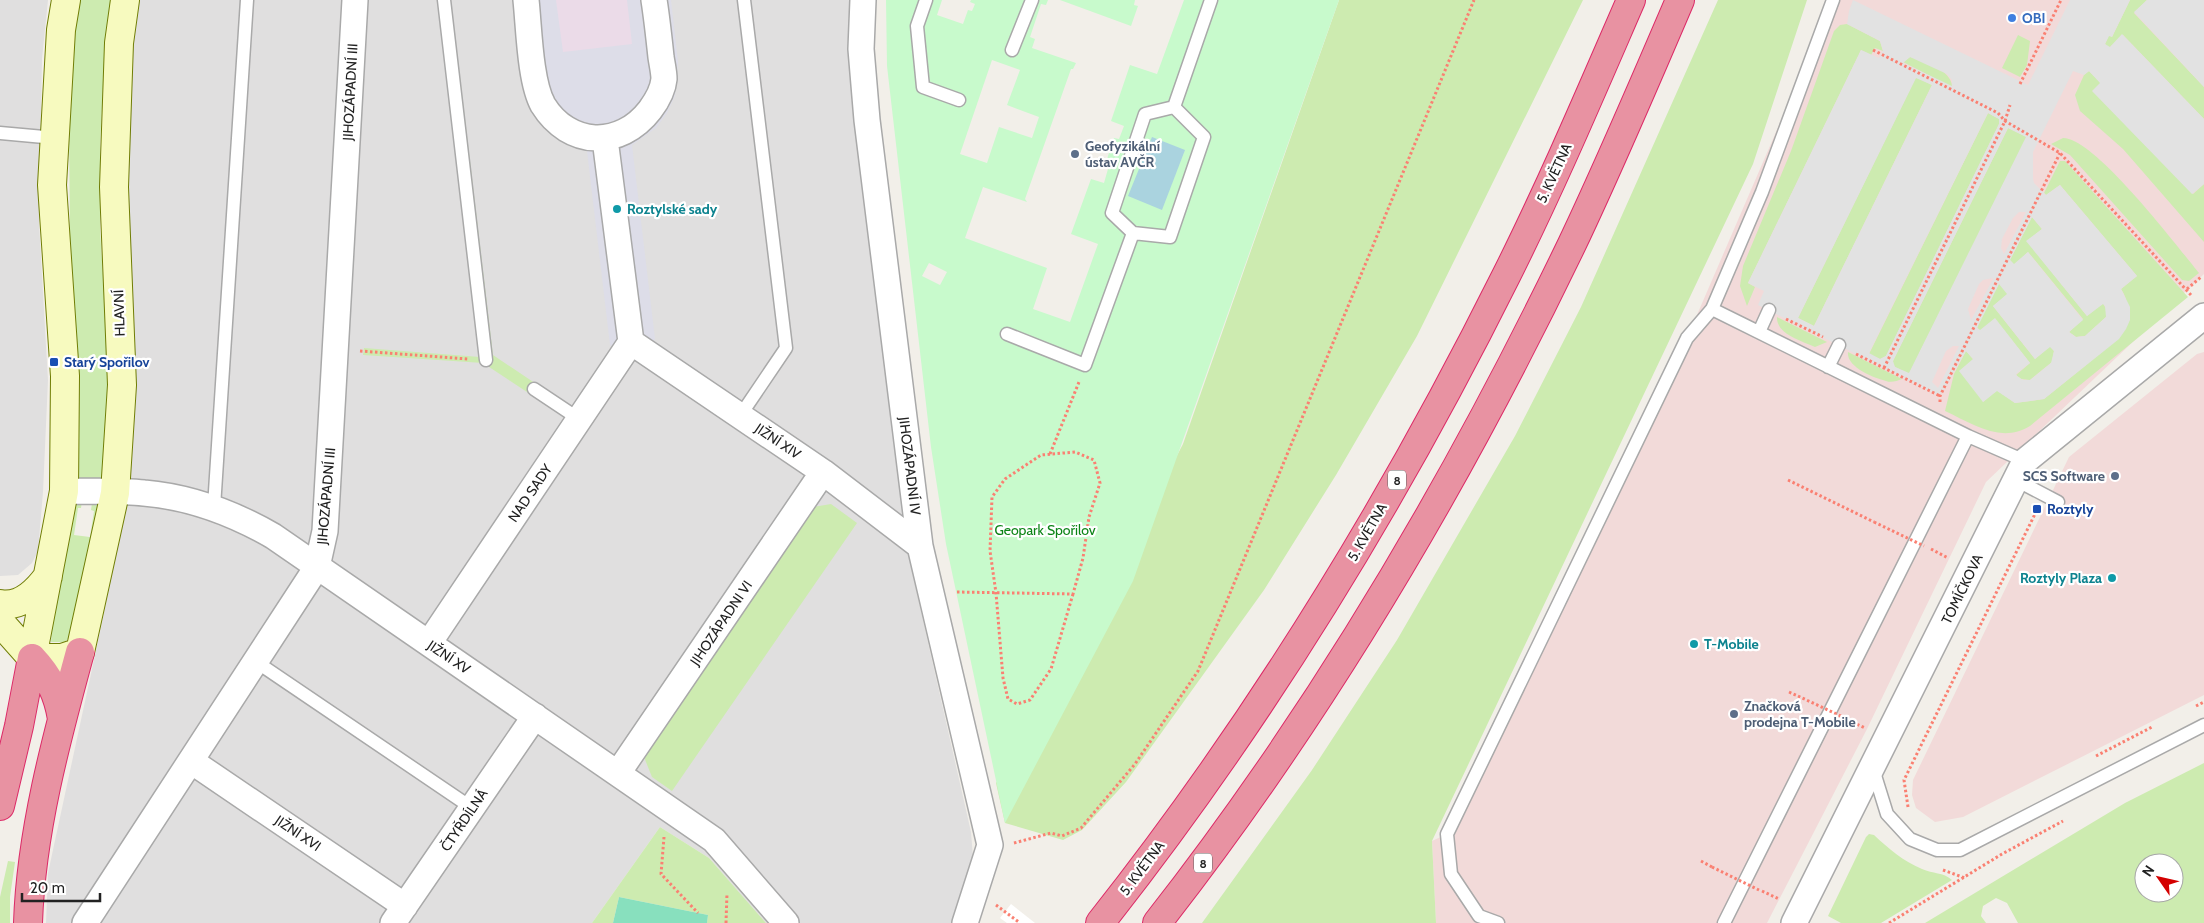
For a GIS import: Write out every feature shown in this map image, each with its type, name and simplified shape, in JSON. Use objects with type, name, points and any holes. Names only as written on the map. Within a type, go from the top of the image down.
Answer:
[{"type":"highway","name":"5. KVĚTNA","points":[[1100,923],[1153,854],[1256,708],[1309,628],[1380,511],[1441,401],[1507,274],[1631,0]]},
{"type":"highway","name":"8","points":[[1157,923],[1209,856],[1302,721],[1402,562],[1451,477],[1573,243],[1680,0]]},
{"type":"highway","points":[[28,923],[34,859],[62,719],[80,652]]},
{"type":"highway","points":[[32,658],[56,692],[62,719]]},
{"type":"highway","points":[[0,806],[19,726],[32,658]]},
{"type":"street","points":[[32,658],[64,491],[65,376],[52,185],[61,30],[66,0]]},
{"type":"street","name":"HLAVNÍ","points":[[80,652],[115,493],[122,385],[114,187],[119,43],[125,0]]},
{"type":"street","name":"JIHOZÁPADNÍ III","points":[[85,923],[317,567],[325,531],[354,0]]},
{"type":"street","points":[[526,0],[536,84],[542,103],[554,120],[572,132],[587,138],[605,139],[624,134],[641,122],[655,103],[664,79],[654,0]]},
{"type":"street","name":"JIHOZÁPADNÍ IV","points":[[863,0],[860,49],[867,120],[920,546],[990,845]]},
{"type":"street","points":[[605,139],[631,342]]},
{"type":"street","name":"TOMÍČKOVA","points":[[1794,923],[1873,769],[2020,470],[2200,309]]},
{"type":"street","name":"JIŽNÍ XIV","points":[[631,342],[823,472],[920,546]]},
{"type":"street","name":"NAD SADY","points":[[429,643],[631,342]]},
{"type":"street","name":"JIHOZÁPADNI VI","points":[[618,773],[823,472]]},
{"type":"street","name":"JIŽNÍ XV","points":[[64,491],[144,492],[214,507],[267,533],[714,840],[786,923]]},
{"type":"street","points":[[0,604],[16,603],[26,598],[37,591],[48,576]]},
{"type":"street","points":[[0,622],[32,658],[62,658],[80,652]]},
{"type":"street","name":"ČTYŘDÍLNÁ","points":[[399,914],[535,716]]},
{"type":"street","name":"JIŽNÍ XVI","points":[[190,761],[399,914]]},
{"type":"street","points":[[966,923],[990,845]]},
{"type":"lane","points":[[214,507],[248,0]]},
{"type":"lane","points":[[444,0],[486,360]]},
{"type":"lane","points":[[740,416],[786,348],[744,0]]},
{"type":"lane","points":[[926,0],[917,26],[922,87],[959,100]]},
{"type":"lane","points":[[1012,50],[1032,0]]},
{"type":"lane","points":[[1174,107],[1211,0]]},
{"type":"lane","points":[[1498,923],[1479,916],[1451,874],[1447,834],[1687,338],[1712,309],[1762,192],[1833,0]]},
{"type":"lane","points":[[1174,107],[1204,136],[1170,237],[1133,233],[1112,213],[1145,114],[1174,107]]},
{"type":"lane","points":[[0,133],[55,138]]},
{"type":"lane","points":[[1007,334],[1085,365],[1133,233]]},
{"type":"lane","points":[[1712,309],[1968,436],[2020,470],[2058,502]]},
{"type":"lane","points":[[1759,332],[1769,310]]},
{"type":"lane","points":[[1828,367],[1839,345]]},
{"type":"lane","points":[[534,389],[580,419]]},
{"type":"lane","points":[[1724,923],[1968,436]]},
{"type":"lane","points":[[255,661],[472,808]]},
{"type":"lane","points":[[1873,769],[1887,814],[1910,838],[1937,850],[1960,850],[2204,725]]},
{"type":"path","points":[[990,845],[1022,842],[1051,833],[1062,836],[1081,828],[1135,764],[1198,671],[1474,0]]},
{"type":"path","points":[[2020,84],[2061,0]]},
{"type":"path","points":[[1873,50],[1998,113],[2005,121],[2060,153],[2186,289],[2200,309]]},
{"type":"path","points":[[1884,368],[2005,121],[2010,105]]},
{"type":"path","points":[[1940,407],[1940,396],[2060,153]]},
{"type":"path","points":[[2186,289],[2201,277]]},
{"type":"path","points":[[364,351],[486,360]]},
{"type":"path","points":[[1050,454],[1085,365]]},
{"type":"path","points":[[1075,452],[1094,460],[1100,483],[1089,517],[1083,558],[1051,669],[1030,700],[1017,704],[1008,699],[1004,678],[990,550],[992,497],[1006,479],[1041,455],[1050,454],[1075,452]]},
{"type":"path","points":[[1788,480],[1948,558]]},
{"type":"path","points":[[1910,812],[1905,796],[1904,780],[2037,509]]},
{"type":"path","points":[[931,592],[1073,594]]},
{"type":"path","points":[[1789,692],[1867,729]]},
{"type":"path","points":[[2119,744],[2149,729]]},
{"type":"path","points":[[666,807],[661,874],[698,913]]},
{"type":"path","points":[[1889,923],[2072,816]]},
{"type":"path","points":[[1701,861],[1779,899]]},
{"type":"path","points":[[1940,869],[1965,878]]},
{"type":"path","points":[[1006,912],[1020,923]]},
{"type":"shaded area","points":[[0,0],[48,0],[42,59],[39,223],[48,380],[43,492],[38,551],[32,563],[18,575],[0,576]]},
{"type":"shaded area","points":[[131,0],[852,0],[851,14],[910,563],[971,832],[973,857],[969,877],[954,923],[766,923],[709,858],[660,827],[592,923],[46,923],[48,873],[103,618],[125,497],[123,277]]},
{"type":"shaded area","name":"Roztylské sady","points":[[513,0],[556,0],[563,52],[632,44],[627,0],[671,0],[678,62],[675,96],[667,113],[656,128],[632,145],[655,339],[636,362],[610,345],[587,151],[570,146],[554,137],[538,121],[527,102],[522,84]]},
{"type":"shaded area","points":[[543,0],[640,0],[646,44],[549,55]]},
{"type":"shaded area","points":[[1833,0],[2204,0],[2204,274],[1986,482],[1867,729],[1767,923],[1436,923],[1432,841],[1447,834],[1687,338]]},
{"type":"shaded area","points":[[1853,0],[2028,85],[2070,0],[2130,0],[2112,37],[2109,36],[2105,44],[2110,47],[2122,34],[2204,119],[2204,184],[2192,194],[2092,91],[2100,83],[2089,71],[2084,75],[2073,71],[2033,152],[2034,183],[2046,195],[2060,185],[2137,276],[2121,289],[2130,307],[2130,320],[2119,339],[2044,399],[2015,403],[1997,391],[1983,402],[1959,371],[1973,359],[1966,351],[1940,396],[1758,305],[1764,291],[1748,283],[1861,50],[1879,58],[1883,51],[1880,41],[1847,24]],"holes":[[[1910,57],[1947,74],[1952,80],[1952,86],[1903,63]],[[1916,78],[1932,85],[1814,326],[1798,318]],[[1988,113],[1999,119],[1999,124],[1886,356],[1880,359],[1869,353]],[[2008,128],[2026,137],[1909,373],[1895,367],[1893,361]],[[2019,212],[2026,212],[2004,254],[2001,248],[2002,239],[2013,218]],[[2032,217],[2042,229],[2026,241],[2087,316],[2103,304],[2106,317],[2085,336],[2076,337],[2069,332],[2083,320],[2028,252],[2014,264],[2010,260]],[[1993,279],[1971,320],[1968,309],[1979,284],[1983,280]],[[1999,284],[2007,294],[1993,306],[2035,359],[2050,347],[2054,351],[2051,363],[2030,380],[2023,380],[2017,376],[2016,374],[2030,363],[1995,318],[1980,330],[1977,328]],[[1953,346],[1959,346],[1938,388],[1932,382],[1946,351]]]},
{"type":"shaded area","points":[[2147,0],[2204,0],[2204,87],[2134,12]]},
{"type":"shaded area","name":"Roztyly Plaza","points":[[2204,352],[2204,695],[1963,817],[1935,822],[1916,808],[1912,795],[1913,780],[2069,457],[2197,354]]},
{"type":"green space","points":[[79,0],[111,0],[106,31],[100,145],[100,230],[109,364],[102,484],[78,482],[76,475],[77,353],[70,239],[69,129],[73,49]]},
{"type":"green space","name":"Geopark Spořilov","points":[[886,0],[942,0],[937,15],[963,24],[968,10],[972,11],[975,4],[970,2],[971,0],[1048,0],[1046,5],[1041,4],[1030,37],[1035,39],[1032,48],[1076,63],[1073,69],[1071,69],[1025,199],[1027,202],[983,187],[965,238],[1047,268],[1033,309],[1070,322],[1098,244],[1071,234],[1091,179],[1104,183],[1108,169],[1104,168],[1114,138],[1119,139],[1124,126],[1111,121],[1130,65],[1157,74],[1184,0],[1339,0],[1133,581],[1005,823],[946,544],[931,447],[887,66]],"holes":[[[992,60],[1020,70],[1007,105],[1039,117],[1032,138],[999,127],[987,163],[960,154]],[[929,263],[947,272],[940,285],[922,276]]]},
{"type":"green space","points":[[1060,0],[1135,0],[1134,5],[1138,6],[1131,26]]},
{"type":"green space","points":[[1339,0],[1583,0],[1417,336],[1336,475],[1264,590],[1126,782],[1082,830],[1063,840],[1005,823],[996,783],[1102,600],[1183,444]]},
{"type":"green space","points":[[1718,0],[1807,0],[1753,164],[1432,841],[1436,923],[1202,923],[1312,770],[1397,640],[1515,436],[1581,307]]},
{"type":"green space","points":[[2130,0],[2147,0],[2134,13],[2204,87],[2204,119],[2123,35],[2109,48],[2105,44],[2109,35],[2112,37]]},
{"type":"green space","points":[[1847,24],[1880,41],[1883,51],[1875,48],[1871,55],[1861,50],[1748,283],[1755,287],[1747,306],[1740,286],[1743,266],[1791,151],[1834,31],[1840,25]]},
{"type":"green space","points":[[454,27],[493,355],[569,406],[562,415],[483,363],[363,355],[364,348],[480,357],[443,30]]},
{"type":"green space","points":[[2018,35],[2030,41],[2027,65],[2020,77],[2002,68]]},
{"type":"green space","points":[[1910,57],[1923,60],[1943,71],[1951,81],[1952,87],[1903,62]]},
{"type":"green space","points":[[2089,71],[2101,83],[2093,91],[2193,194],[2204,184],[2204,242],[2123,149],[2080,111],[2075,95],[2084,75]]},
{"type":"green space","points":[[1916,77],[1932,85],[1814,326],[1798,318]]},
{"type":"green space","points":[[1988,113],[1999,119],[1999,124],[1886,356],[1880,359],[1869,354]]},
{"type":"green space","points":[[2008,128],[2027,137],[1909,374],[1895,367],[1892,363]]},
{"type":"green space","points":[[2063,138],[2077,142],[2114,173],[2199,273],[2189,281],[2182,280],[2070,155],[2051,144]]},
{"type":"green space","points":[[2060,161],[2065,161],[2188,297],[2030,426],[2019,431],[1998,433],[1977,426],[1945,411],[1954,374],[1966,351],[1973,359],[1983,402],[1997,390],[2015,403],[2044,399],[2118,339],[2125,327],[2127,314],[2126,301],[2121,289],[2137,276],[2060,185],[2046,195],[2044,193]]},
{"type":"green space","points":[[2032,217],[2042,229],[2027,241],[2087,316],[2103,303],[2107,311],[2106,317],[2085,336],[2076,337],[2069,332],[2083,319],[2028,252],[2014,265],[2010,260]]},
{"type":"green space","points":[[1999,283],[2008,294],[1993,306],[2035,359],[2050,346],[2054,351],[2052,362],[2030,380],[2021,379],[2016,375],[2030,363],[1995,319],[1980,331],[1977,327]]},
{"type":"green space","points":[[1777,317],[1827,342],[1815,347],[1791,336],[1781,328]]},
{"type":"green space","points":[[1848,352],[1902,379],[1888,382],[1862,371],[1851,362]]},
{"type":"green space","points":[[76,501],[82,501],[81,508],[78,508],[74,535],[90,537],[94,511],[91,510],[92,503],[100,506],[77,629],[65,642],[51,642],[52,624]]},
{"type":"green space","points":[[831,504],[857,523],[672,791],[652,777],[644,757],[813,507]]},
{"type":"green space","points":[[2204,763],[2204,923],[2018,923],[2007,903],[1996,898],[1983,906],[1981,916],[1986,923],[1925,923],[2125,803]]},
{"type":"green space","points":[[660,827],[709,858],[766,923],[707,923],[708,915],[619,897],[613,923],[592,923]]},
{"type":"green space","points":[[1869,834],[1874,835],[1891,850],[1915,866],[1952,880],[1881,923],[1841,923],[1828,916]]},
{"type":"green space","points":[[8,861],[15,862],[10,897],[10,923],[0,923],[0,897]]},
{"type":"green space","points":[[619,897],[708,915],[707,923],[613,923]]},
{"type":"water","points":[[1152,137],[1185,150],[1162,210],[1128,196]]},
{"type":"pier","points":[[1011,904],[1035,923],[1007,923],[1000,918]]},
{"type":"place","name":"OBI","points":[[2012,18]]},
{"type":"place","name":"Geofyzikální ústav AVČR","points":[[1075,154]]},
{"type":"place","name":"Roztylské sady","points":[[617,209]]},
{"type":"place","name":"Starý Spořilov","points":[[54,362]]},
{"type":"place","name":"SCS Software","points":[[2115,476]]},
{"type":"place","name":"Roztyly","points":[[2037,509]]},
{"type":"place","name":"Roztyly Plaza","points":[[2112,578]]},
{"type":"place","name":"T-Mobile","points":[[1694,644]]},
{"type":"place","name":"Značková prodejna T-Mobile","points":[[1734,714]]}]
